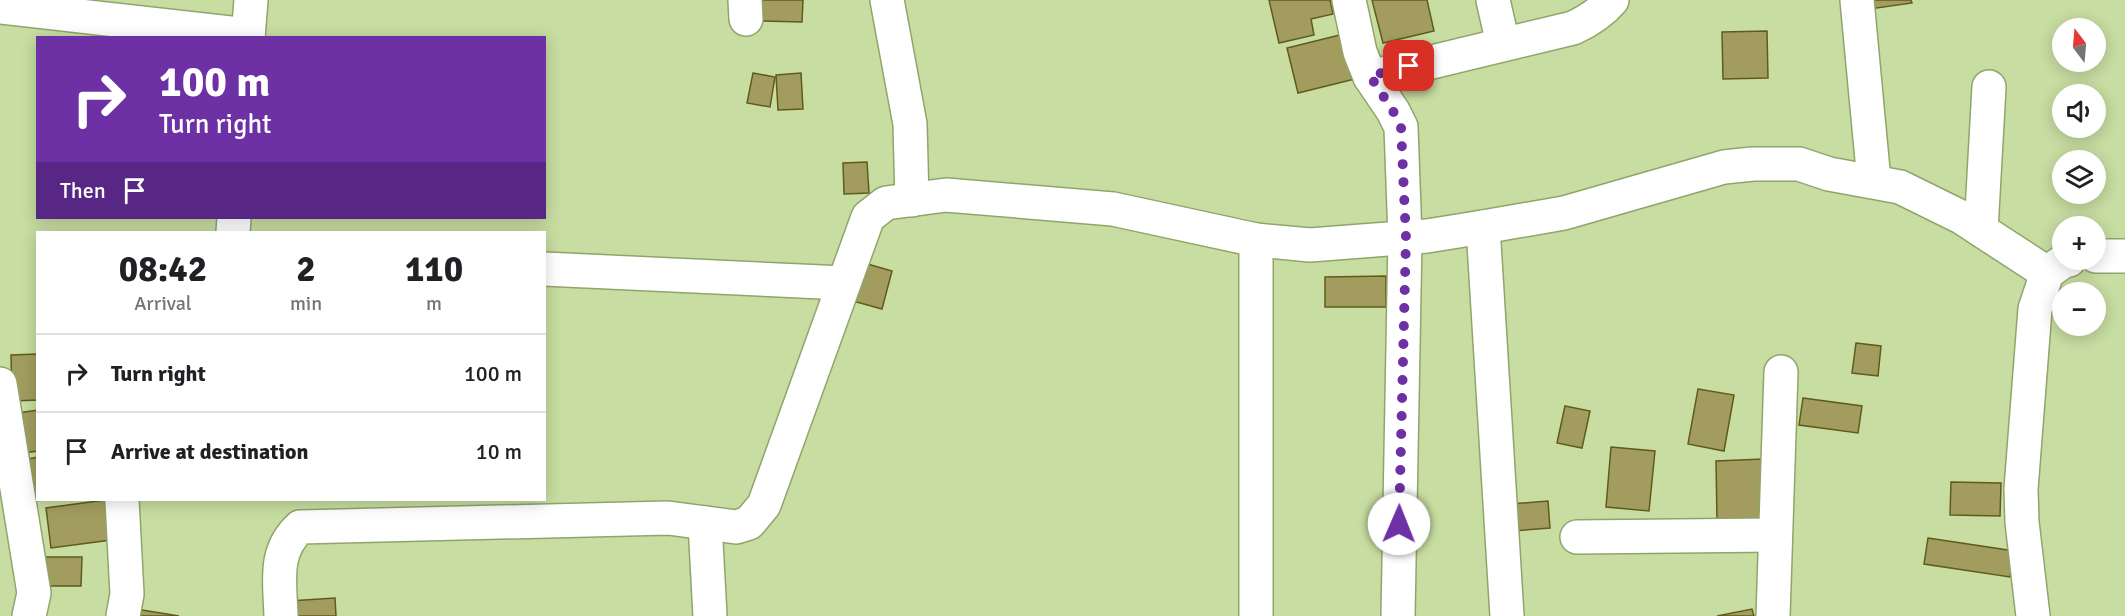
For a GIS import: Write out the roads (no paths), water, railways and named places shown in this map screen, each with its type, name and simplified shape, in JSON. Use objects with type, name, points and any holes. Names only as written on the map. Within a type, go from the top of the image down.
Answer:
[{"type":"street","points":[[0,7],[248,36],[251,0]]},
{"type":"street","points":[[887,0],[910,124],[912,200]]},
{"type":"street","points":[[1349,0],[1360,52],[1370,76],[1401,127],[1406,238],[1398,616]]},
{"type":"street","points":[[1492,0],[1503,44]]},
{"type":"street","points":[[1370,76],[1573,28],[1588,21],[1604,9],[1611,0]]},
{"type":"street","points":[[1857,0],[1874,181]]},
{"type":"street","points":[[1981,230],[1989,87]]},
{"type":"street","points":[[281,616],[279,565],[289,538],[300,527],[364,512],[668,518],[736,527],[749,523],[765,506],[868,217],[886,203],[946,195],[1113,209],[1256,240],[1310,245],[1427,236],[1483,227],[1564,213],[1724,167],[1753,164],[1799,164],[1830,174],[1900,187],[1961,217],[1981,230],[2052,263]]},
{"type":"street","points":[[1483,227],[1507,616]]},
{"type":"street","points":[[1256,240],[1256,616]]},
{"type":"street","points":[[2106,256],[2125,256]]},
{"type":"street","points":[[546,269],[844,283]]},
{"type":"street","points":[[2033,616],[2022,522],[2021,489],[2036,309],[2056,270]]},
{"type":"street","points":[[1773,616],[1781,372]]},
{"type":"street","points":[[2,405],[34,593],[29,616]]},
{"type":"street","points":[[122,501],[127,594],[123,616]]},
{"type":"street","points":[[705,523],[710,616]]},
{"type":"street","points":[[1577,537],[1775,535]]}]
